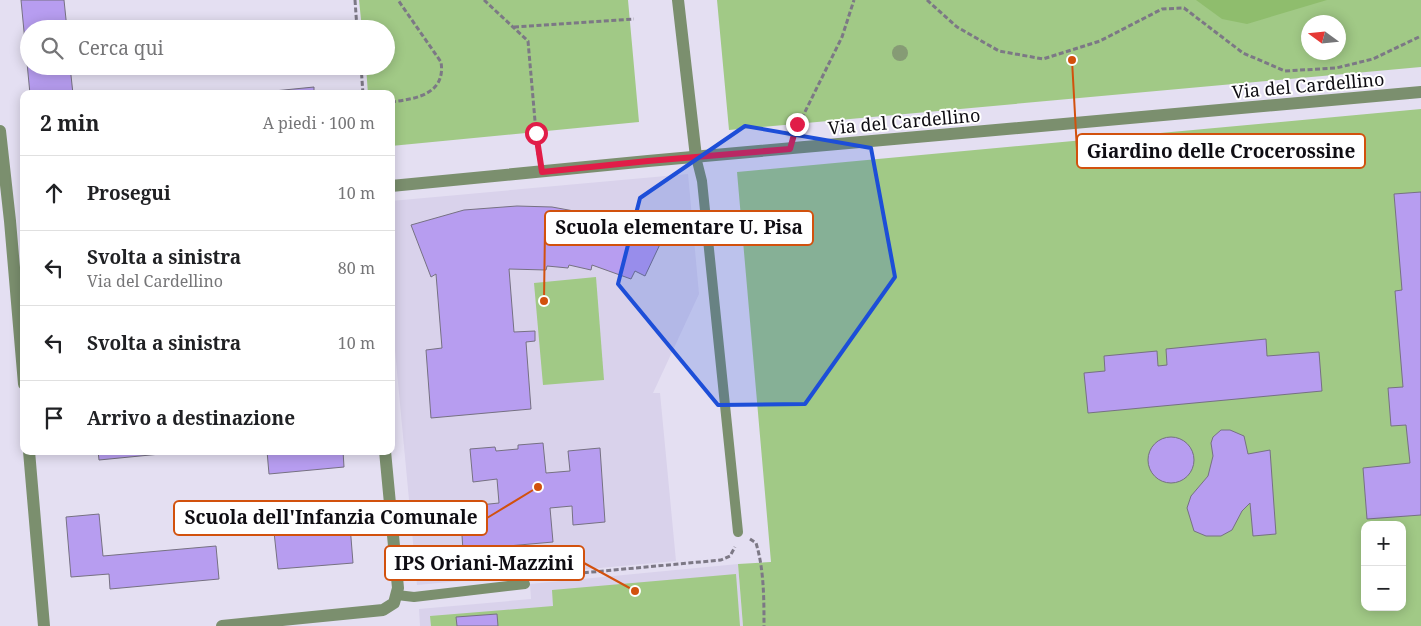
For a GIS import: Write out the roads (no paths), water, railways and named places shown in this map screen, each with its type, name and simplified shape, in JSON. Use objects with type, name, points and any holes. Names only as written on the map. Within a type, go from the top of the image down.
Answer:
[{"type":"street","points":[[678,0],[696,157]]},
{"type":"street","name":"Via del Cardellino","points":[[395,186],[1421,92]]},
{"type":"street","points":[[0,131],[20,337]]},
{"type":"street","points":[[10,221],[20,220]]},
{"type":"street","points":[[29,455],[44,626]]},
{"type":"street","points":[[222,626],[382,610],[394,602],[397,595],[385,455]]},
{"type":"lane","points":[[696,157],[702,181],[738,532]]},
{"type":"lane","points":[[397,595],[414,597],[525,584]]},
{"type":"place","name":"Giardino delle Crocerossine","points":[[1072,60]]},
{"type":"place","name":"Scuola elementare U. Pisa","points":[[544,301]]},
{"type":"place","name":"Scuola dell'Infanzia Comunale","points":[[538,487]]},
{"type":"place","name":"IPS Oriani-Mazzini","points":[[635,591]]}]
